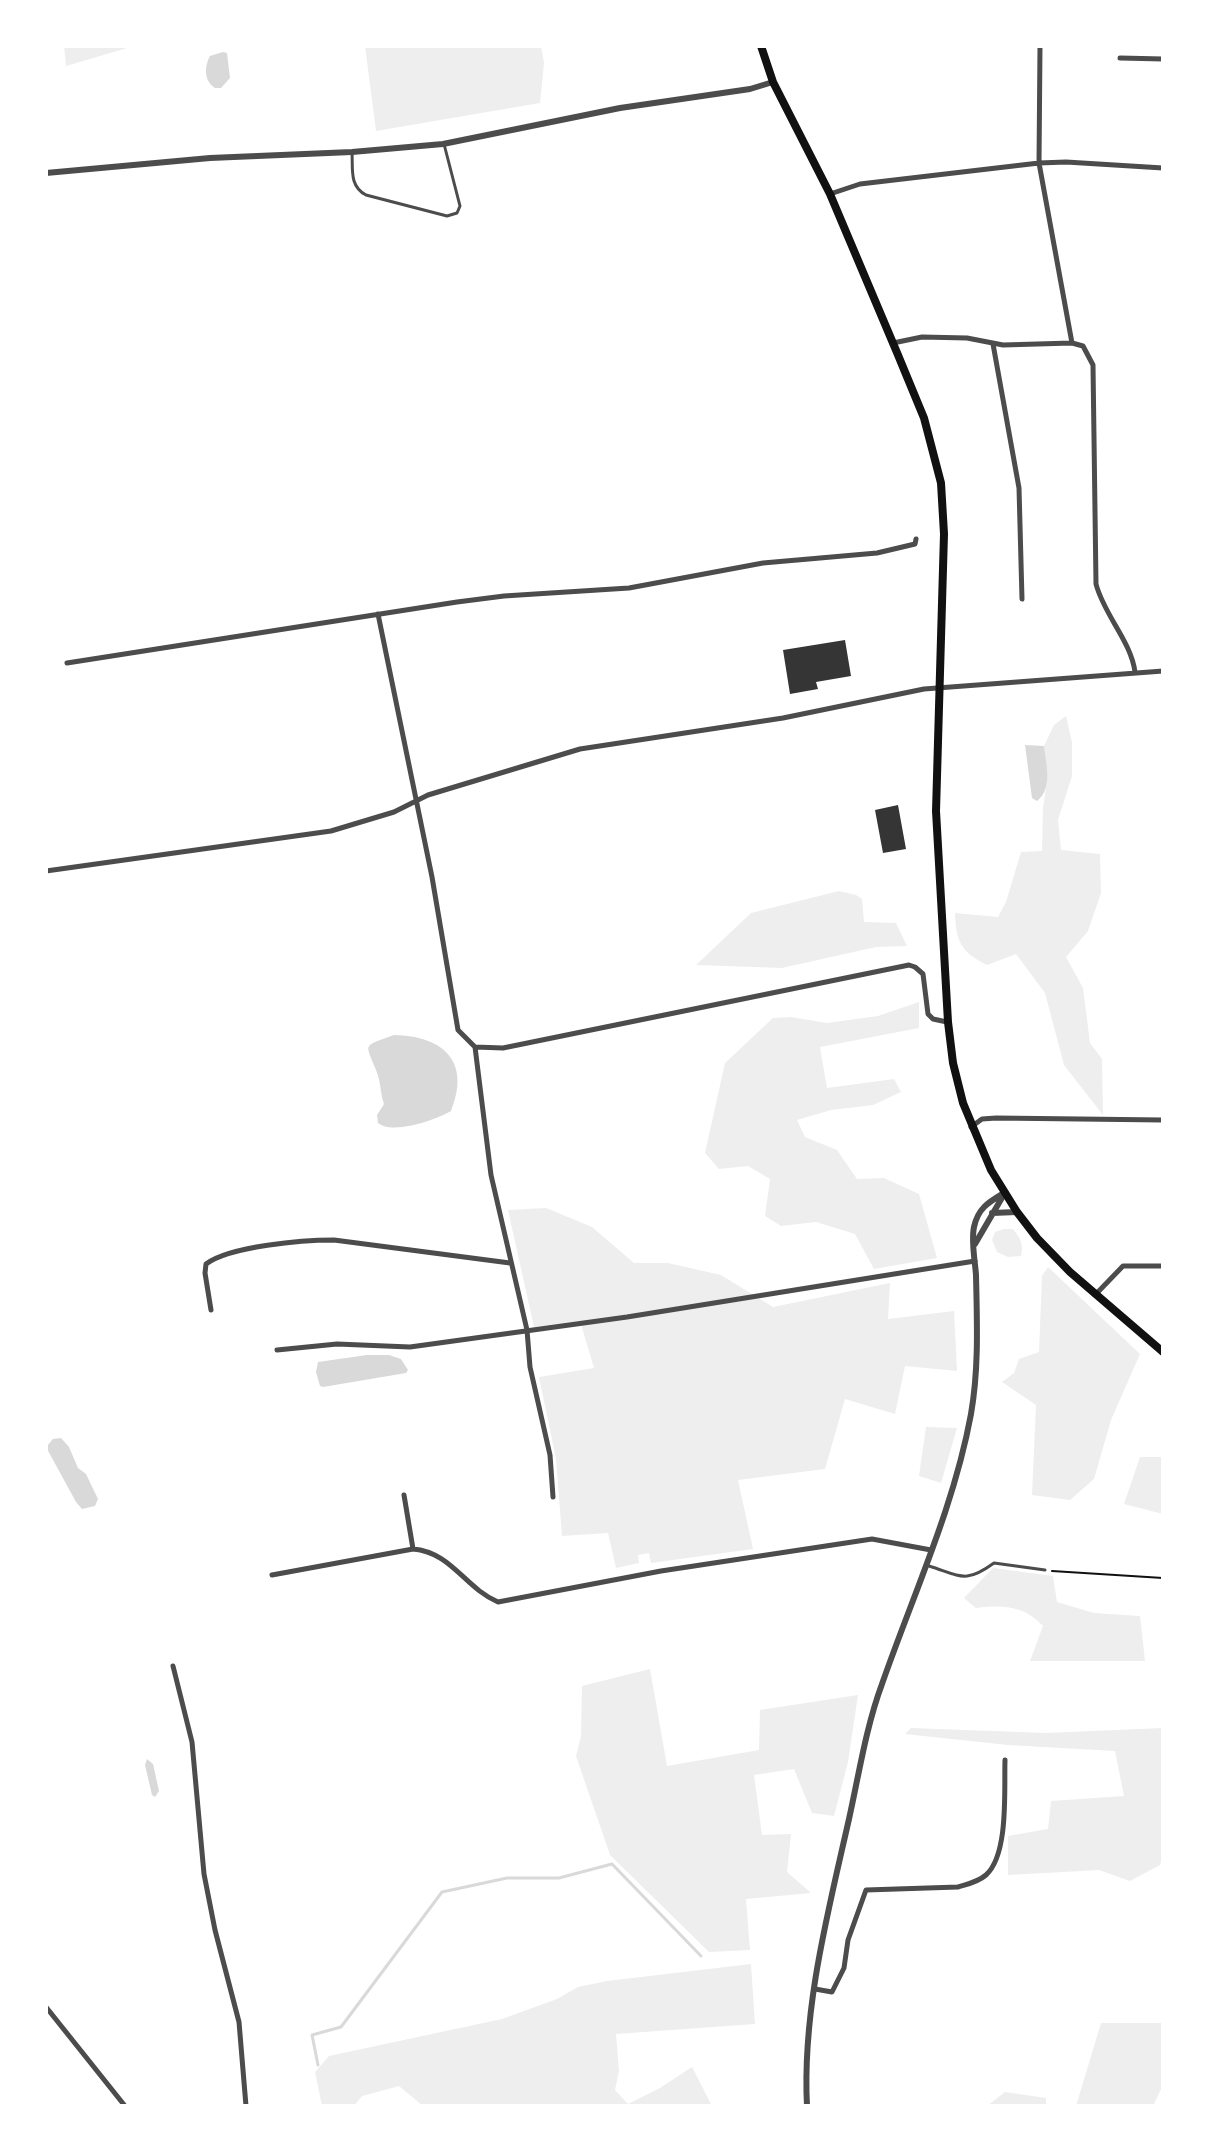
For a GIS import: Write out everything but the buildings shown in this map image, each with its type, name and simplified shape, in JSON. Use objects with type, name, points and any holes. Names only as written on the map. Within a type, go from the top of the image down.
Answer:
[{"type":"main road","points":[[761,46],[773,82],[830,194],[924,418],[941,483],[944,534],[936,811],[948,1022],[953,1063],[971,1127],[1004,1193],[1037,1238],[1163,1352]]},
{"type":"street","points":[[1040,46],[1039,163],[1072,343]]},
{"type":"street","points":[[1120,58],[1163,59]]},
{"type":"street","points":[[46,173],[210,158],[352,152],[443,144],[620,108],[750,89],[773,82]]},
{"type":"street","points":[[830,194],[860,184],[1039,163],[1163,168]]},
{"type":"street","points":[[893,343],[922,337],[967,338],[993,344],[1072,343],[1083,346],[1093,365],[1096,584],[1100,601],[1133,661],[1135,672]]},
{"type":"street","points":[[993,344],[1019,488],[1022,599]]},
{"type":"street","points":[[67,663],[504,596],[629,588],[763,563],[877,553],[915,544],[916,539]]},
{"type":"street","points":[[378,614],[417,801],[458,1030],[475,1047],[491,1175],[527,1330],[530,1367],[550,1455],[553,1497]]},
{"type":"street","points":[[46,871],[331,831],[394,812],[479,778],[580,749],[783,718],[907,692],[1163,671]]},
{"type":"street","points":[[475,1047],[503,1048],[909,965],[923,974],[928,1014],[933,1019],[948,1022]]},
{"type":"street","points":[[971,1127],[982,1119],[996,1118],[1163,1120]]},
{"type":"street","points":[[975,1244],[1004,1193]]},
{"type":"street","points":[[807,2106],[808,2049],[815,1989],[837,1868],[870,1725],[880,1688],[960,1465],[971,1413],[977,1363],[973,1230],[982,1206],[1004,1193]]},
{"type":"street","points":[[992,1213],[1017,1212]]},
{"type":"street","points":[[211,1310],[206,1264],[231,1252],[309,1240],[334,1240],[510,1263]]},
{"type":"street","points":[[277,1350],[337,1344],[410,1347],[627,1317],[975,1261]]},
{"type":"street","points":[[1096,1294],[1123,1266],[1163,1266]]},
{"type":"street","points":[[404,1495],[413,1549]]},
{"type":"street","points":[[272,1575],[413,1549],[429,1550],[488,1598],[498,1602],[661,1571],[872,1539],[931,1550]]},
{"type":"street","points":[[173,1666],[192,1742],[204,1874],[239,2022],[246,2106]]},
{"type":"street","points":[[815,1989],[832,1992],[844,1968],[848,1940],[866,1890],[958,1887],[973,1883],[990,1870],[996,1862],[1001,1844],[1005,1760]]},
{"type":"street","points":[[46,2007],[125,2106]]},
{"type":"lane","points":[[352,152],[353,178],[358,191],[447,216],[457,213],[460,206],[443,144]]},
{"type":"lane","points":[[926,1564],[965,1578],[976,1576],[994,1563],[1045,1570]]},
{"type":"path","points":[[1045,1570],[1163,1578]]},
{"type":"shaded area","points":[[64,46],[134,46],[66,66]]},
{"type":"shaded area","points":[[365,46],[541,46],[544,63],[540,103],[376,131]]},
{"type":"shaded area","points":[[227,53],[230,78],[221,88],[215,88],[207,78],[207,65],[210,56]]},
{"type":"shaded area","points":[[1066,716],[1072,742],[1072,776],[1058,820],[1061,850],[1100,854],[1101,893],[1088,931],[1066,957],[1083,988],[1090,1043],[1102,1059],[1103,1115],[1064,1065],[1045,993],[1016,954],[987,965],[971,955],[959,939],[955,913],[998,917],[1006,902],[1021,852],[1042,851],[1047,780],[1044,746],[1054,725]]},
{"type":"shaded area","points":[[1025,745],[1044,746],[1047,783],[1037,801],[1032,798]]},
{"type":"shaded area","points":[[839,891],[862,899],[864,922],[896,923],[907,946],[876,947],[782,968],[696,965],[751,913]]},
{"type":"shaded area","points":[[919,1002],[919,1028],[820,1047],[827,1088],[894,1079],[901,1092],[873,1105],[831,1110],[797,1120],[805,1137],[837,1150],[857,1179],[884,1178],[919,1194],[937,1258],[874,1269],[855,1234],[816,1222],[781,1226],[765,1216],[770,1179],[748,1166],[719,1169],[705,1153],[725,1063],[773,1018],[791,1017],[827,1023],[878,1016]]},
{"type":"shaded area","points":[[394,1035],[427,1040],[449,1055],[458,1079],[451,1111],[403,1127],[378,1123],[377,1115],[384,1104],[379,1078],[368,1050],[371,1044]]},
{"type":"shaded area","points":[[546,1208],[592,1227],[634,1263],[668,1263],[721,1275],[773,1307],[890,1283],[888,1319],[954,1311],[957,1371],[905,1366],[895,1414],[845,1399],[825,1469],[738,1480],[753,1549],[651,1563],[649,1553],[638,1555],[639,1563],[616,1568],[608,1533],[562,1536],[556,1459],[539,1377],[594,1368],[580,1321],[534,1327],[508,1210]]},
{"type":"shaded area","points":[[1013,1229],[1018,1235],[1022,1245],[1021,1256],[1008,1257],[997,1252],[992,1240],[995,1232]]},
{"type":"shaded area","points":[[1048,1267],[1140,1354],[1111,1420],[1094,1479],[1070,1500],[1032,1495],[1036,1405],[1002,1382],[1014,1373],[1019,1359],[1039,1352],[1042,1276]]},
{"type":"shaded area","points":[[389,1355],[401,1359],[408,1370],[406,1373],[320,1386],[316,1372],[318,1362]]},
{"type":"shaded area","points":[[926,1427],[957,1428],[941,1483],[919,1476]]},
{"type":"shaded area","points":[[61,1438],[69,1447],[78,1468],[86,1474],[98,1499],[95,1506],[82,1509],[76,1502],[46,1447],[53,1439]]},
{"type":"shaded area","points":[[1140,1457],[1163,1457],[1163,1514],[1124,1504]]},
{"type":"shaded area","points":[[993,1568],[1053,1576],[1057,1602],[1094,1613],[1140,1616],[1145,1661],[1030,1661],[1043,1626],[1020,1610],[976,1608],[964,1598]]},
{"type":"shaded area","points":[[650,1669],[667,1766],[759,1750],[760,1710],[858,1695],[848,1762],[834,1816],[812,1813],[794,1769],[754,1775],[762,1835],[791,1834],[787,1872],[811,1893],[746,1899],[750,1950],[709,1952],[610,1855],[576,1756],[581,1736],[582,1686]]},
{"type":"shaded area","points":[[911,1728],[1046,1733],[1163,1728],[1163,1855],[1160,1865],[1130,1881],[1099,1870],[1008,1875],[1008,1836],[1048,1829],[1051,1801],[1124,1796],[1115,1751],[1008,1745],[905,1734]]},
{"type":"shaded area","points":[[147,1759],[153,1764],[159,1791],[155,1797],[145,1765]]},
{"type":"shaded area","points":[[751,1964],[755,2024],[616,2034],[619,2071],[615,2090],[628,2104],[692,2067],[712,2106],[423,2106],[399,2086],[362,2096],[354,2106],[322,2106],[315,2072],[329,2056],[502,2019],[557,1999],[578,1987]]},
{"type":"shaded area","points":[[1101,2023],[1163,2023],[1163,2085],[1153,2106],[1076,2106]]},
{"type":"shaded area","points":[[1005,2092],[1046,2098],[1046,2106],[987,2106]]},
{"type":"waterway","points":[[318,2065],[312,2035],[341,2027],[442,1892],[507,1878],[559,1878],[612,1864],[701,1956]]}]
